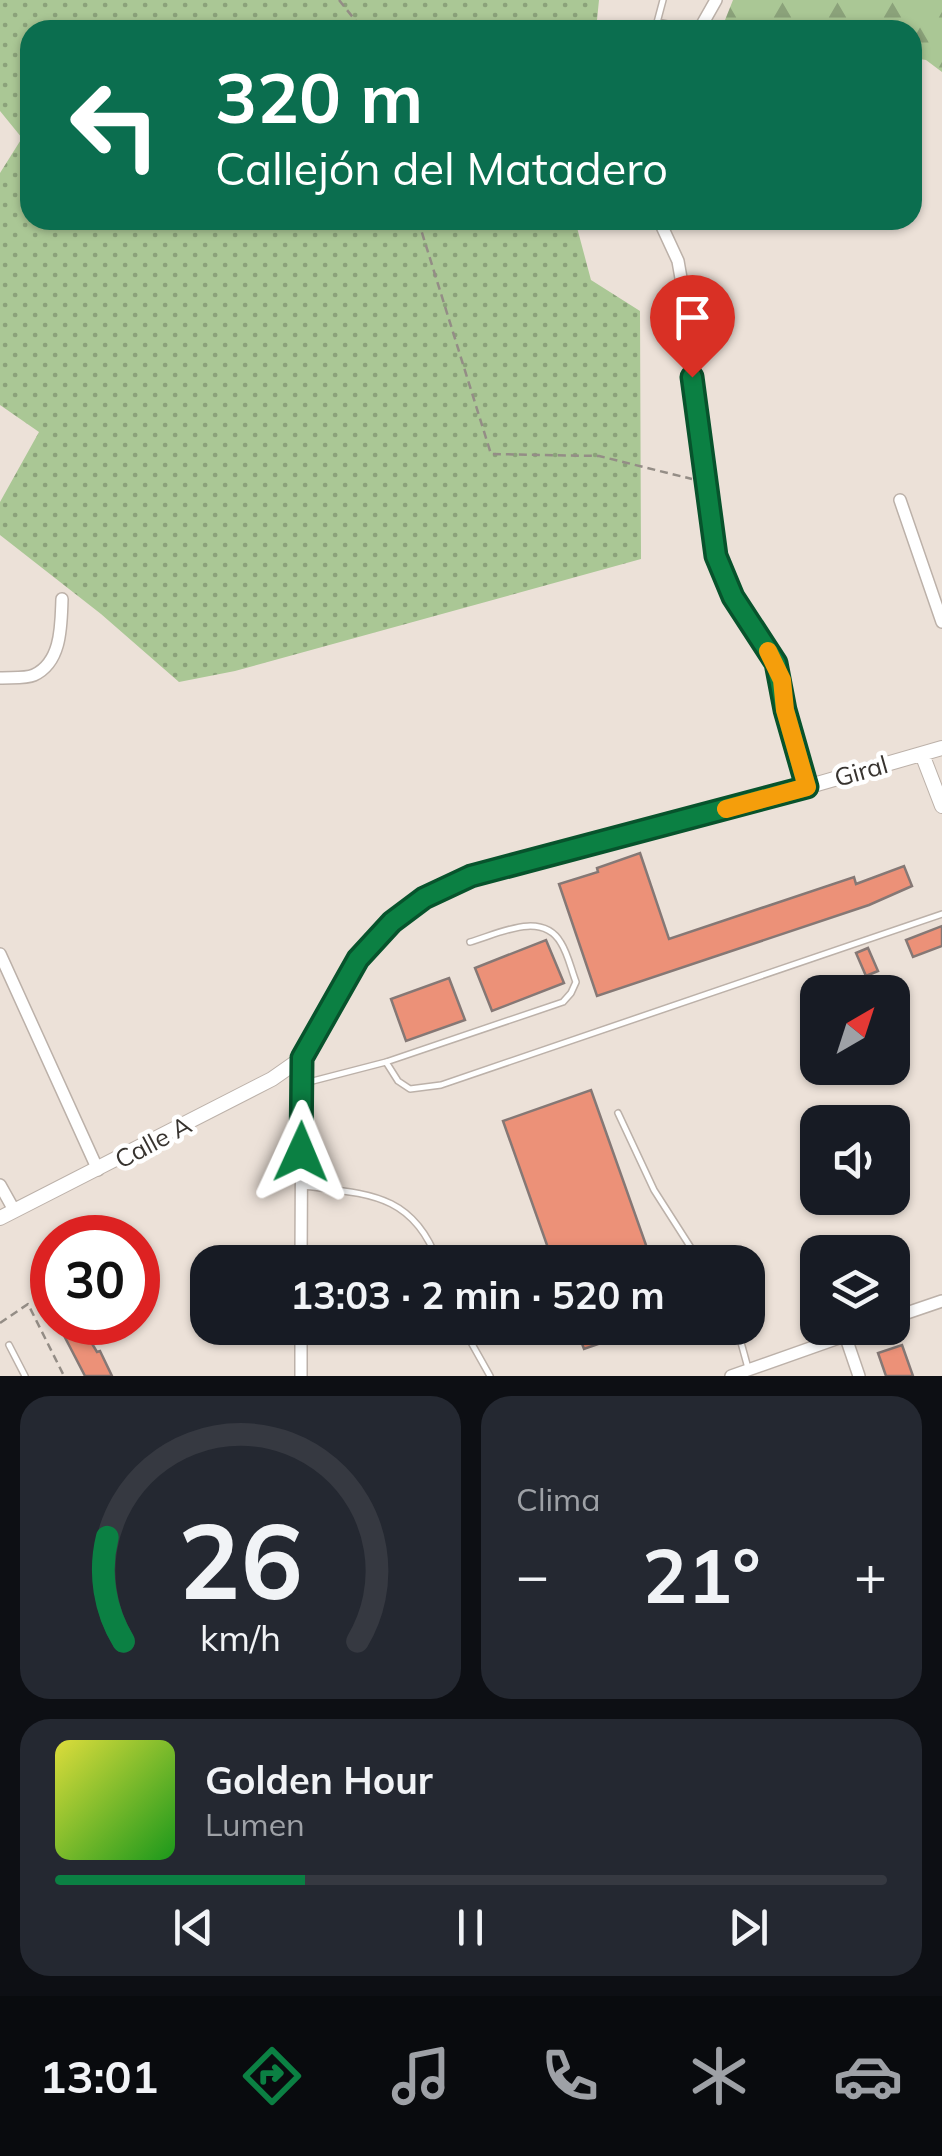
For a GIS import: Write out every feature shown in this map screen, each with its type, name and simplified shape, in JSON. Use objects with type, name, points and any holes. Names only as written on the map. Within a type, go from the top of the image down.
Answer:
[{"type":"street","points":[[664,230],[678,261],[685,301],[716,556],[733,597],[776,663],[807,787]]},
{"type":"street","points":[[900,500],[942,622]]},
{"type":"street","points":[[0,678],[32,676],[47,665],[61,633],[62,600]]},
{"type":"street","name":"Giral","points":[[301,1245],[302,1058],[358,959],[392,922],[424,898],[471,876],[942,748]]},
{"type":"street","points":[[922,754],[942,806]]},
{"type":"street","points":[[0,954],[98,1170]]},
{"type":"street","name":"Calle A","points":[[0,1218],[272,1080],[302,1058]]},
{"type":"street","points":[[0,1185],[14,1210]]},
{"type":"street","points":[[910,1312],[942,1300]]},
{"type":"street","points":[[301,1345],[302,1376]]},
{"type":"street","points":[[731,1376],[817,1345]]},
{"type":"street","points":[[848,1345],[859,1376]]},
{"type":"lane","points":[[386,1062],[398,1082],[410,1090],[442,1085],[942,914]]},
{"type":"lane","points":[[302,1083],[386,1062],[563,1002],[571,994],[576,982],[560,940],[543,926],[530,925],[470,942]]},
{"type":"lane","points":[[618,1113],[654,1190],[689,1245]]},
{"type":"lane","points":[[301,1186],[378,1196],[405,1212],[431,1245]]},
{"type":"lane","points":[[9,1345],[25,1376]]},
{"type":"lane","points":[[473,1345],[490,1376]]},
{"type":"lane","points":[[741,1345],[748,1370]]},
{"type":"path","points":[[338,0],[354,20]]},
{"type":"path","points":[[421,230],[491,454],[599,456],[704,482]]},
{"type":"path","points":[[0,1323],[28,1304],[64,1376]]},
{"type":"green space","points":[[0,0],[599,0],[597,20],[20,20],[20,136],[0,111]]},
{"type":"green space","points":[[733,0],[942,0],[942,72],[922,59],[922,20],[725,20]]},
{"type":"green space","points":[[20,141],[20,230],[578,230],[591,280],[640,311],[641,559],[235,671],[179,682],[101,614],[0,535],[0,502],[39,432],[0,405],[0,173]]},
{"type":"building","points":[[640,853],[669,939],[854,877],[856,884],[904,866],[912,886],[869,905],[597,996],[559,884]]},
{"type":"building","points":[[942,926],[942,946],[913,957],[906,940]]},
{"type":"building","points":[[546,940],[564,983],[492,1011],[475,968]]},
{"type":"building","points":[[868,948],[878,971],[866,975],[856,953]]},
{"type":"building","points":[[449,978],[465,1020],[406,1041],[391,999]]},
{"type":"building","points":[[591,1090],[646,1245],[547,1245],[503,1121]]},
{"type":"building","points":[[69,1345],[93,1345],[112,1376],[85,1376]]},
{"type":"building","points":[[902,1345],[913,1376],[886,1376],[878,1353]]},
{"type":"slow traffic","points":[[726,809],[807,787],[785,710],[782,680],[768,651]]},
{"type":"route","points":[[301,1152],[302,1058],[358,959],[392,922],[424,898],[471,876],[807,787],[776,663],[733,597],[716,556],[692,377]]}]
